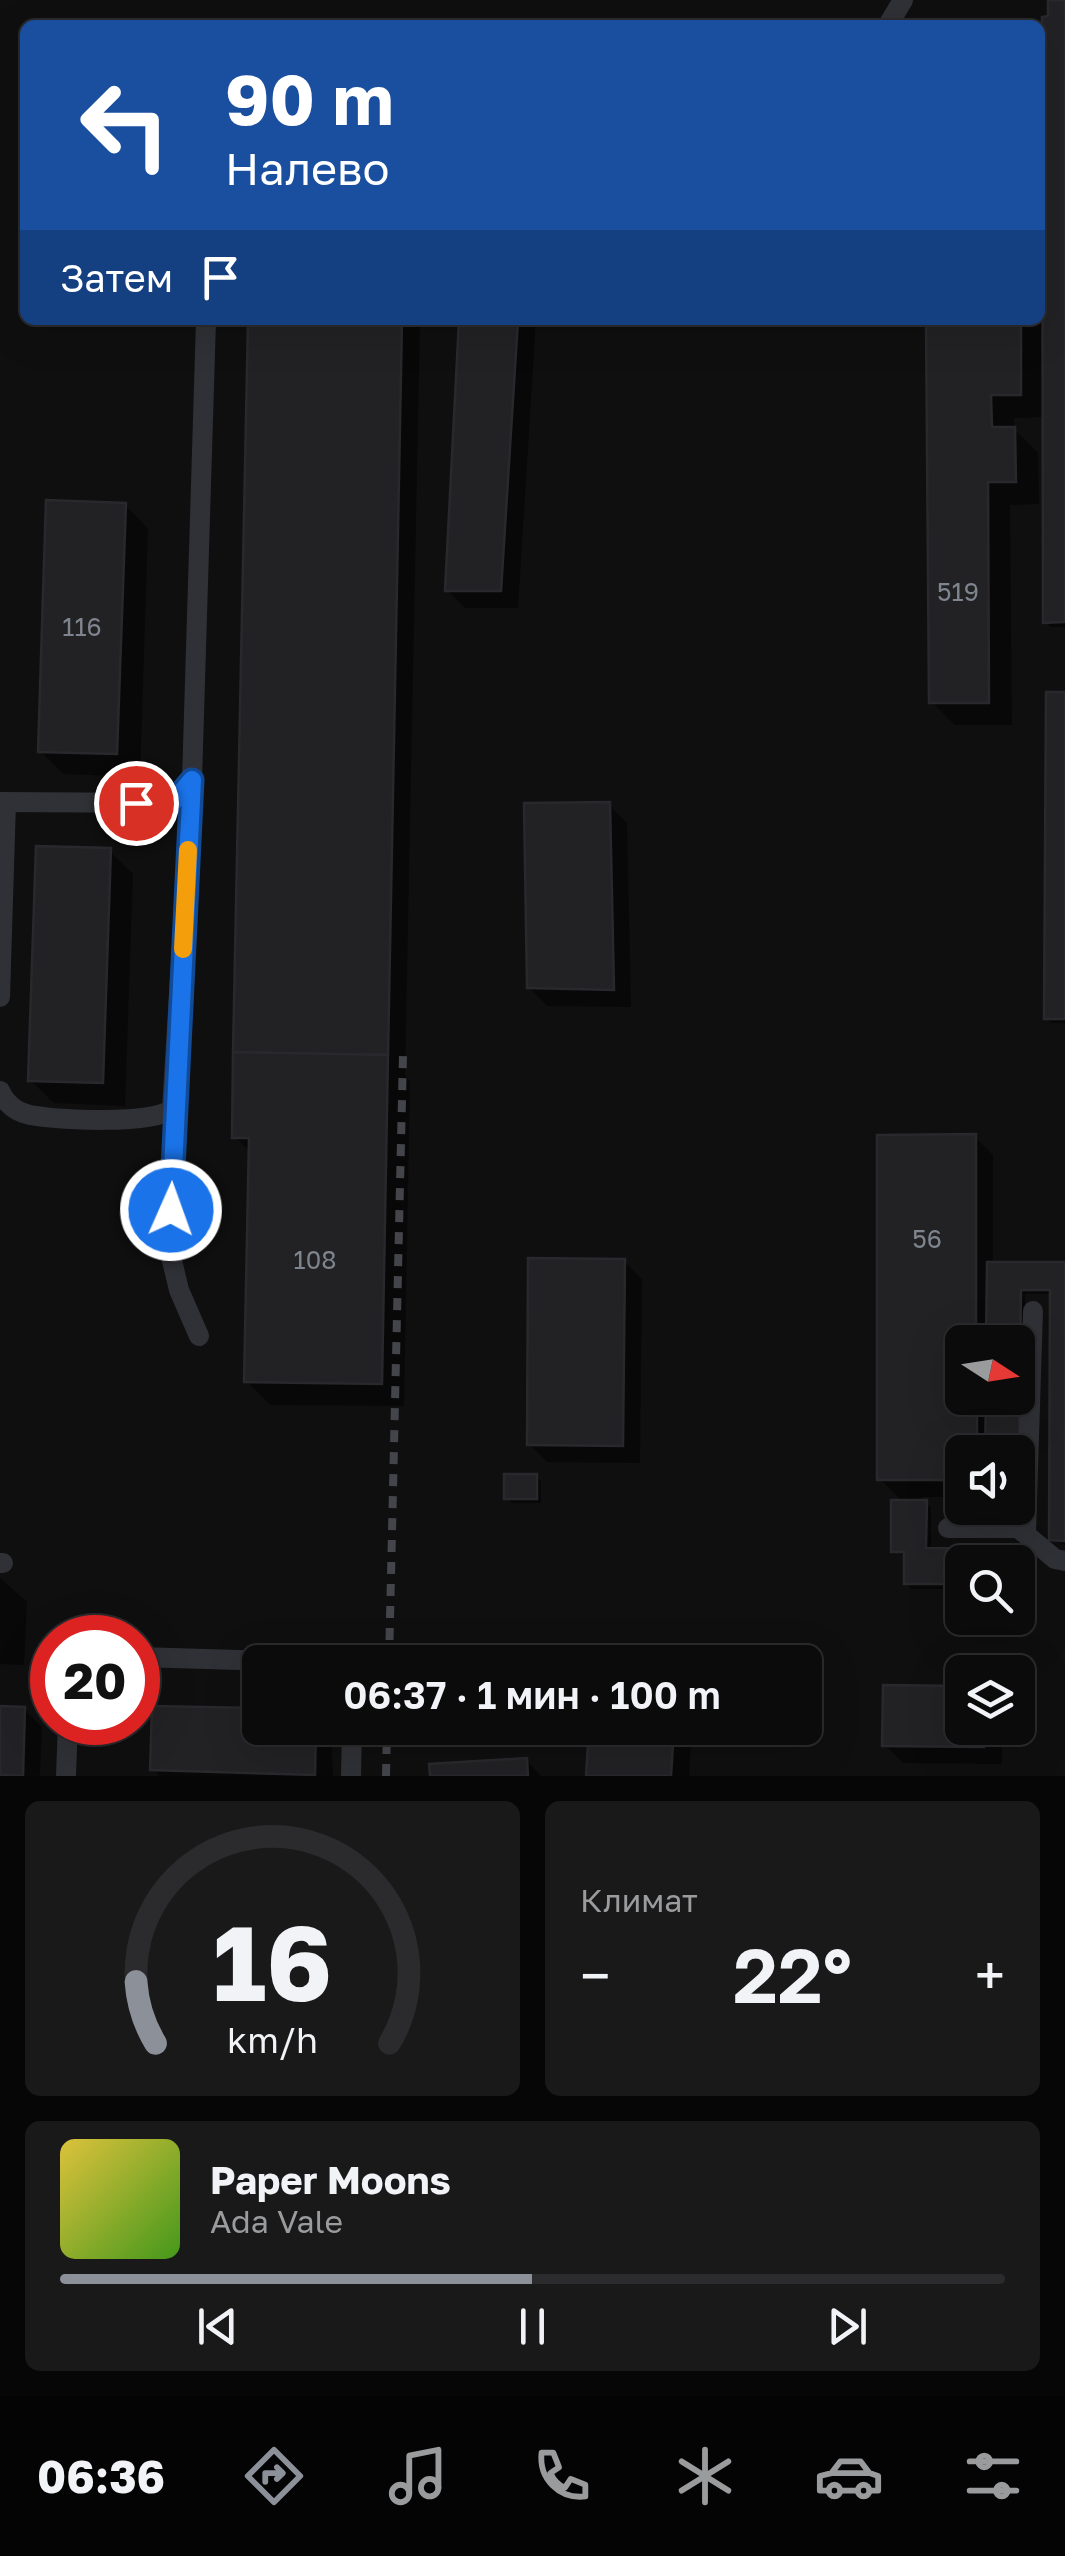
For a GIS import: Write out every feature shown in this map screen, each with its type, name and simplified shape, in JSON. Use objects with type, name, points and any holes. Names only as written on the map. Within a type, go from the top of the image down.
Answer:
[{"type":"lane","points":[[199,1336],[179,1290],[169,1248],[192,780],[206,325]]},
{"type":"lane","points":[[0,997],[3,802],[168,804],[182,796],[192,780]]},
{"type":"lane","points":[[0,1092],[8,1104],[32,1115],[148,1119],[172,1109],[176,1096]]},
{"type":"lane","points":[[1026,1531],[1033,1312]]},
{"type":"lane","points":[[948,1528],[1026,1531],[1055,1559],[1065,1560]]},
{"type":"lane","points":[[160,1658],[242,1660]]},
{"type":"lane","points":[[66,1776],[67,1745]]},
{"type":"lane","points":[[352,1745],[352,1776]]},
{"type":"building","points":[[1048,0],[1065,0],[1065,622],[1043,623],[1042,17],[1048,16]]},
{"type":"building","points":[[248,325],[402,325],[388,1055],[233,1052]]},
{"type":"building","points":[[459,325],[518,325],[501,591],[445,591]]},
{"type":"building","points":[[926,325],[1021,325],[1021,395],[991,395],[992,427],[1015,427],[1016,482],[988,482],[989,703],[929,703]]},
{"type":"building","points":[[46,500],[126,503],[117,754],[38,752]]},
{"type":"building","points":[[1046,692],[1065,692],[1065,1019],[1044,1019]]},
{"type":"building","points":[[610,802],[614,990],[527,988],[524,803]]},
{"type":"building","points":[[36,846],[111,848],[103,1083],[28,1081]]},
{"type":"building","points":[[233,1052],[388,1055],[382,1384],[244,1382],[249,1138],[232,1138]]},
{"type":"building","points":[[976,1134],[976,1325],[945,1325],[945,1415],[977,1415],[977,1435],[945,1435],[945,1480],[877,1480],[877,1135]]},
{"type":"building","points":[[528,1258],[625,1259],[623,1446],[527,1445]]},
{"type":"building","points":[[987,1262],[1065,1262],[1065,1541],[1049,1540],[1050,1290],[1021,1290],[1021,1325],[986,1325]]},
{"type":"building","points":[[986,1415],[1019,1415],[1019,1435],[985,1435]]},
{"type":"building","points":[[504,1474],[537,1474],[537,1499],[504,1499]]},
{"type":"building","points":[[891,1500],[927,1500],[926,1548],[945,1548],[945,1584],[904,1584],[904,1552],[891,1552]]},
{"type":"building","points":[[883,1685],[945,1686],[945,1745],[984,1745],[984,1747],[882,1746]]},
{"type":"building","points":[[0,1706],[25,1707],[23,1776],[0,1775]]},
{"type":"building","points":[[160,1706],[242,1708],[242,1745],[316,1745],[315,1775],[150,1770],[151,1745],[160,1745]]},
{"type":"building","points":[[588,1745],[673,1745],[671,1776],[586,1776]]},
{"type":"building","points":[[527,1758],[528,1776],[430,1776],[429,1764]]},
{"type":"railway","points":[[389,1645],[403,1055]]},
{"type":"railway","points":[[386,1776],[387,1745]]},
{"type":"slow traffic","points":[[183,949],[188,850]]},
{"type":"route","points":[[136,803],[168,804],[182,796],[192,780],[171,1210]]}]
